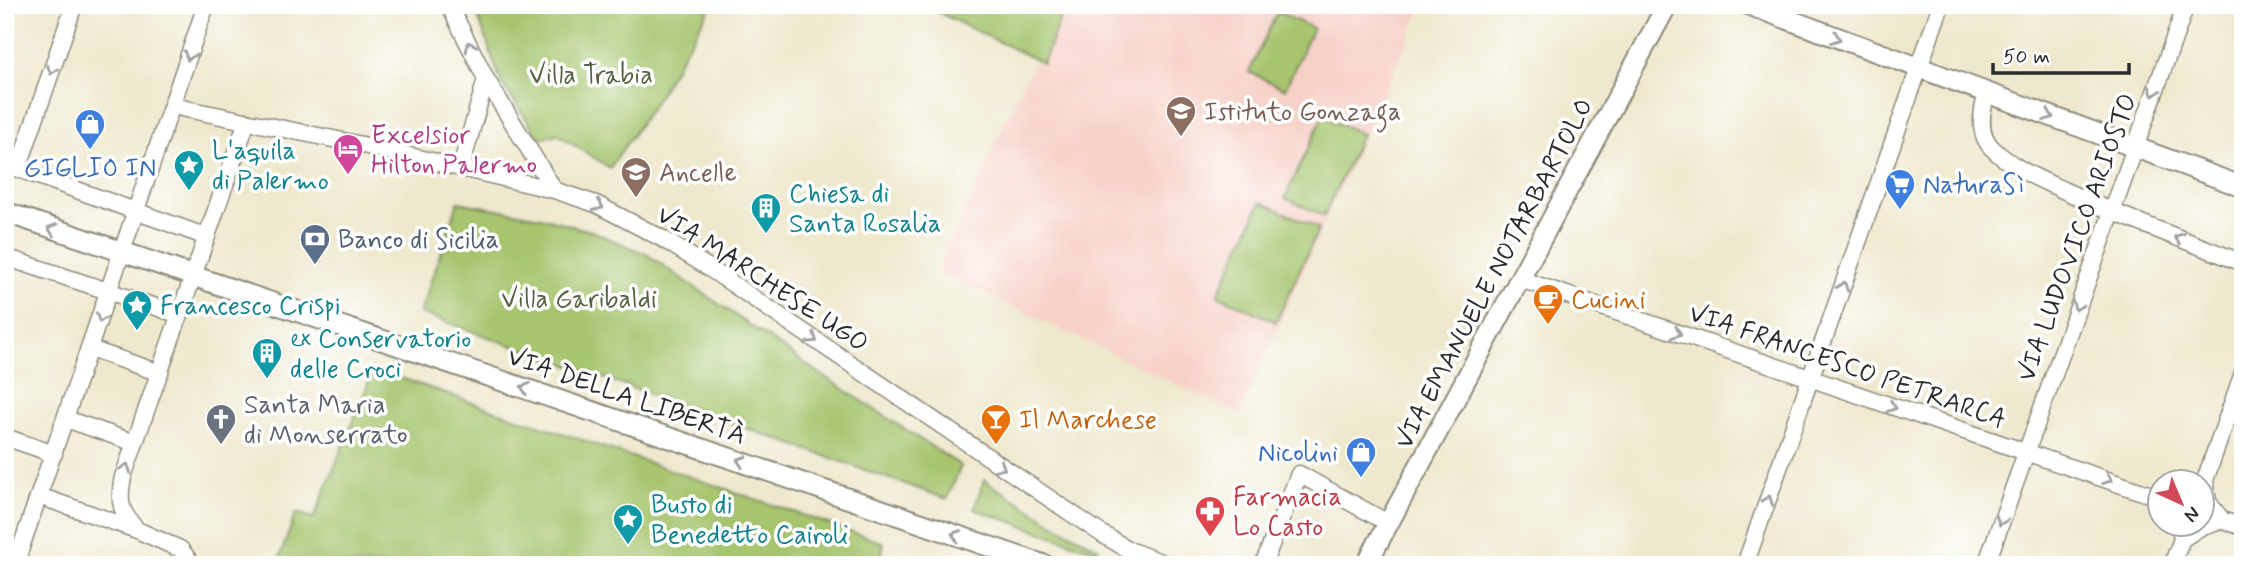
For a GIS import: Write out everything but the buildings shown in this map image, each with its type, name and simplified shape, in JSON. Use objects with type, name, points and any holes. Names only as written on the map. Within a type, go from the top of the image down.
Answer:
[{"type":"street","points":[[74,5],[12,167],[207,237]]},
{"type":"street","points":[[15,565],[206,5]]},
{"type":"street","points":[[449,5],[486,79],[554,190]]},
{"type":"street","name":"VIA EMANUELE NOTARBARTOLO","points":[[1366,565],[1667,5]]},
{"type":"street","points":[[1749,5],[2243,187]]},
{"type":"street","points":[[1745,565],[1941,5]]},
{"type":"street","name":"VIA LUDOVICO ARIOSTO","points":[[1986,565],[2186,5]]},
{"type":"street","points":[[461,167],[486,79]]},
{"type":"street","points":[[1987,94],[1980,113],[1983,133],[1991,148],[2031,175],[2111,212],[2243,262]]},
{"type":"street","name":"VIA MARCHESE UGO","points":[[172,106],[461,167],[554,190],[596,204],[663,239],[1072,515],[1129,550],[1168,565]]},
{"type":"street","points":[[137,530],[125,518],[120,505],[120,491],[247,121]]},
{"type":"street","name":"VIA DELLA LIBERTÀ","points":[[5,212],[1044,565]]},
{"type":"street","points":[[5,257],[180,314]]},
{"type":"street","name":"VIA FRANCESCO PETRARCA","points":[[1520,279],[2146,493]]},
{"type":"street","points":[[90,349],[160,373]]},
{"type":"street","points":[[2209,468],[2243,373]]},
{"type":"street","points":[[66,419],[135,443]]},
{"type":"street","points":[[5,437],[54,454]]},
{"type":"street","points":[[1264,565],[1299,474],[1388,523]]},
{"type":"street","points":[[39,496],[137,530],[180,549],[193,565]]},
{"type":"street","points":[[2216,512],[2222,520],[2243,527]]},
{"type":"street","points":[[2216,522],[2222,520]]},
{"type":"street","points":[[2172,565],[2179,538]]},
{"type":"shaded area","name":"Istituto Gonzaga","points":[[1060,5],[1423,5],[1239,414],[937,271]]},
{"type":"green space","name":"Villa Trabia","points":[[474,5],[712,5],[656,100],[610,168],[557,134],[540,139],[501,82]]},
{"type":"green space","points":[[923,5],[1065,5],[1043,63]]},
{"type":"green space","points":[[1277,12],[1313,28],[1285,89],[1249,72]]},
{"type":"green space","points":[[1323,116],[1362,134],[1324,216],[1285,198]]},
{"type":"green space","name":"Villa Garibaldi","points":[[458,202],[541,217],[594,232],[646,254],[822,375],[961,466],[947,499],[420,313]]},
{"type":"green space","points":[[1261,202],[1319,228],[1276,322],[1218,295]]},
{"type":"green space","points":[[374,369],[884,543],[879,565],[277,565],[296,513],[314,518]]},
{"type":"green space","points":[[984,480],[1098,548],[1099,552],[974,509]]},
{"type":"place","name":"Istituto Gonzaga","points":[[1181,138]]},
{"type":"place","name":"GIGLIO IN","points":[[90,151]]},
{"type":"place","name":"Excelsior Hilton Palermo","points":[[348,176]]},
{"type":"place","name":"L'aquila di Palermo","points":[[189,192]]},
{"type":"place","name":"Ancelle","points":[[636,199]]},
{"type":"place","name":"NaturaSì","points":[[1900,211]]},
{"type":"place","name":"Chiesa di Santa Rosalia","points":[[766,235]]},
{"type":"place","name":"Banco di Sicilia","points":[[315,266]]},
{"type":"place","name":"Cucini","points":[[1548,326]]},
{"type":"place","name":"Francesco Crispi","points":[[137,332]]},
{"type":"place","name":"ex Conservatorio delle Croci","points":[[267,380]]},
{"type":"place","name":"Santa Maria di Monserrato","points":[[221,446]]},
{"type":"place","name":"Il Marchese","points":[[996,446]]},
{"type":"place","name":"Nicolini","points":[[1361,479]]},
{"type":"place","name":"Farmacia Lo Casto","points":[[1210,538]]},
{"type":"place","name":"Busto di Benedetto Cairoli","points":[[628,546]]}]
